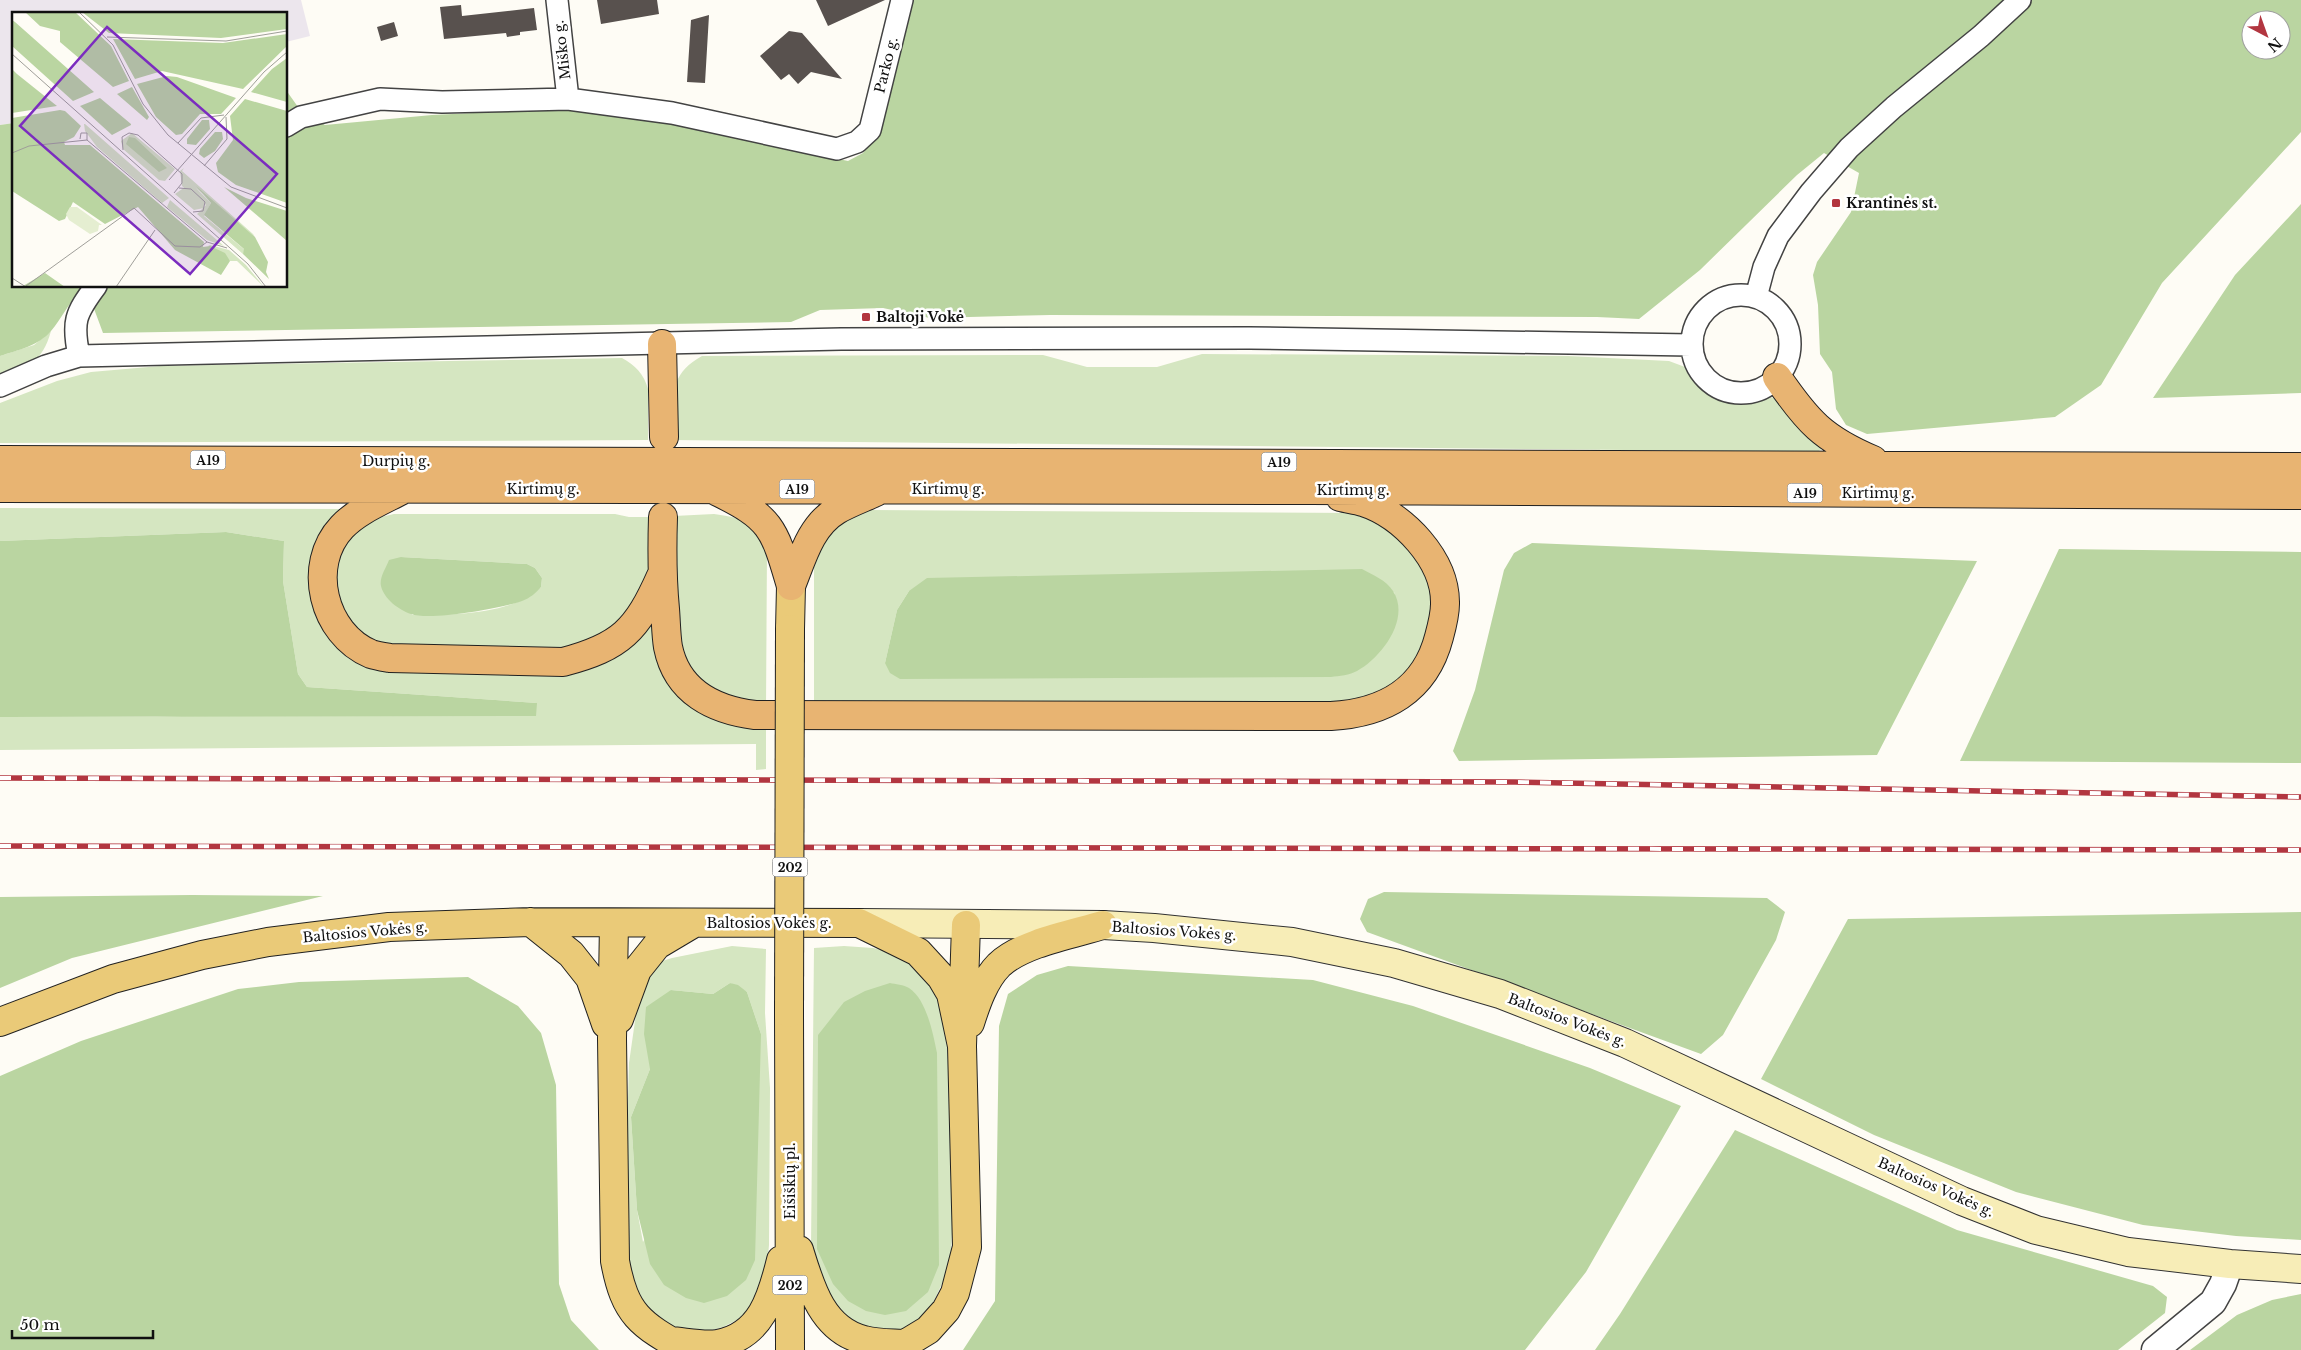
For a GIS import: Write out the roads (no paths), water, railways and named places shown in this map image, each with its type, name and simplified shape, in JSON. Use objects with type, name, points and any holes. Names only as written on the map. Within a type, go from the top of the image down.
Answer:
[{"type":"highway","points":[[662,344],[664,437]]},
{"type":"highway","points":[[1777,377],[1798,408],[1827,436],[1843,447],[1884,464]]},
{"type":"highway","name":"Durpių g.","points":[[0,460],[792,462]]},
{"type":"highway","name":"Kirtimų g.","points":[[792,462],[1884,464],[2301,467]]},
{"type":"highway","name":"Durpių g.","points":[[0,488],[405,488]]},
{"type":"highway","points":[[405,488],[351,519],[342,527],[330,544],[322,572],[323,592],[329,610],[340,630],[352,642],[371,654],[390,658],[563,662],[586,656],[614,643],[634,626],[648,606],[662,574]]},
{"type":"highway","name":"Kirtimų g.","points":[[405,488],[883,488],[2301,495]]},
{"type":"highway","points":[[791,586],[807,544],[824,520],[836,511],[883,488]]},
{"type":"highway","points":[[712,489],[745,505],[765,522],[779,545],[791,586]]},
{"type":"highway","points":[[663,517],[662,574],[668,648],[676,668],[698,696],[714,706],[734,713],[755,715],[1355,715],[1380,708],[1399,697],[1416,682],[1428,667],[1436,648],[1442,624],[1445,602],[1442,584],[1435,565],[1422,545],[1388,516],[1364,503],[1310,490]]},
{"type":"main road","name":"Eišiškių pl.","points":[[790,1350],[791,586]]},
{"type":"main road","name":"Baltosios Vokės g.","points":[[0,1022],[113,979],[202,955],[268,942],[389,927],[532,922],[1103,925],[1225,934],[1292,942],[1394,962],[1500,994],[1625,1043],[1962,1201],[2036,1230],[2128,1252],[2230,1264],[2301,1269]]},
{"type":"main road","points":[[532,922],[571,954],[590,978],[612,1039]]},
{"type":"main road","points":[[614,923],[612,1039],[615,1261],[619,1284],[629,1305],[643,1325],[678,1346],[716,1344],[735,1339],[750,1328],[764,1313],[772,1295],[790,1220]]},
{"type":"main road","points":[[612,1039],[637,970],[657,945],[694,923]]},
{"type":"main road","points":[[859,924],[918,952],[941,977],[951,994],[962,1046]]},
{"type":"main road","points":[[790,1220],[809,1283],[827,1317],[840,1330],[864,1340],[901,1347],[928,1330],[946,1310],[957,1287],[967,1247],[962,1046],[966,925]]},
{"type":"main road","points":[[962,1046],[979,995],[999,965],[1029,947],[1103,925]]},
{"type":"street","name":"Miško g.","points":[[556,0],[568,99]]},
{"type":"street","name":"Parko g.","points":[[568,99],[672,113],[836,149],[857,142],[870,130],[902,0]]},
{"type":"street","points":[[1756,297],[1764,267],[1778,236],[1811,192],[1849,148],[1894,107],[1981,36],[2020,0]]},
{"type":"street","points":[[288,125],[301,117],[380,99],[442,102],[568,99]]},
{"type":"street","points":[[79,356],[75,326],[80,307],[94,288]]},
{"type":"street","points":[[1743,294],[1756,297],[1772,306],[1785,322],[1790,340],[1789,354],[1785,365],[1777,377],[1758,390],[1739,393],[1721,389],[1706,379],[1695,363],[1691,345],[1695,324],[1701,314],[1711,304],[1728,296],[1743,294]]},
{"type":"street","points":[[0,386],[46,366],[79,356],[849,339],[1249,338],[1691,345]]},
{"type":"street","points":[[2155,1350],[2213,1302],[2224,1284],[2230,1264]]},
{"type":"railway","points":[[0,778],[1515,782],[2301,797]]},
{"type":"railway","points":[[0,846],[2301,850]]},
{"type":"place","name":"Krantinės st.","points":[[1836,203]]},
{"type":"place","name":"Baltoji Vokė","points":[[866,317]]}]
